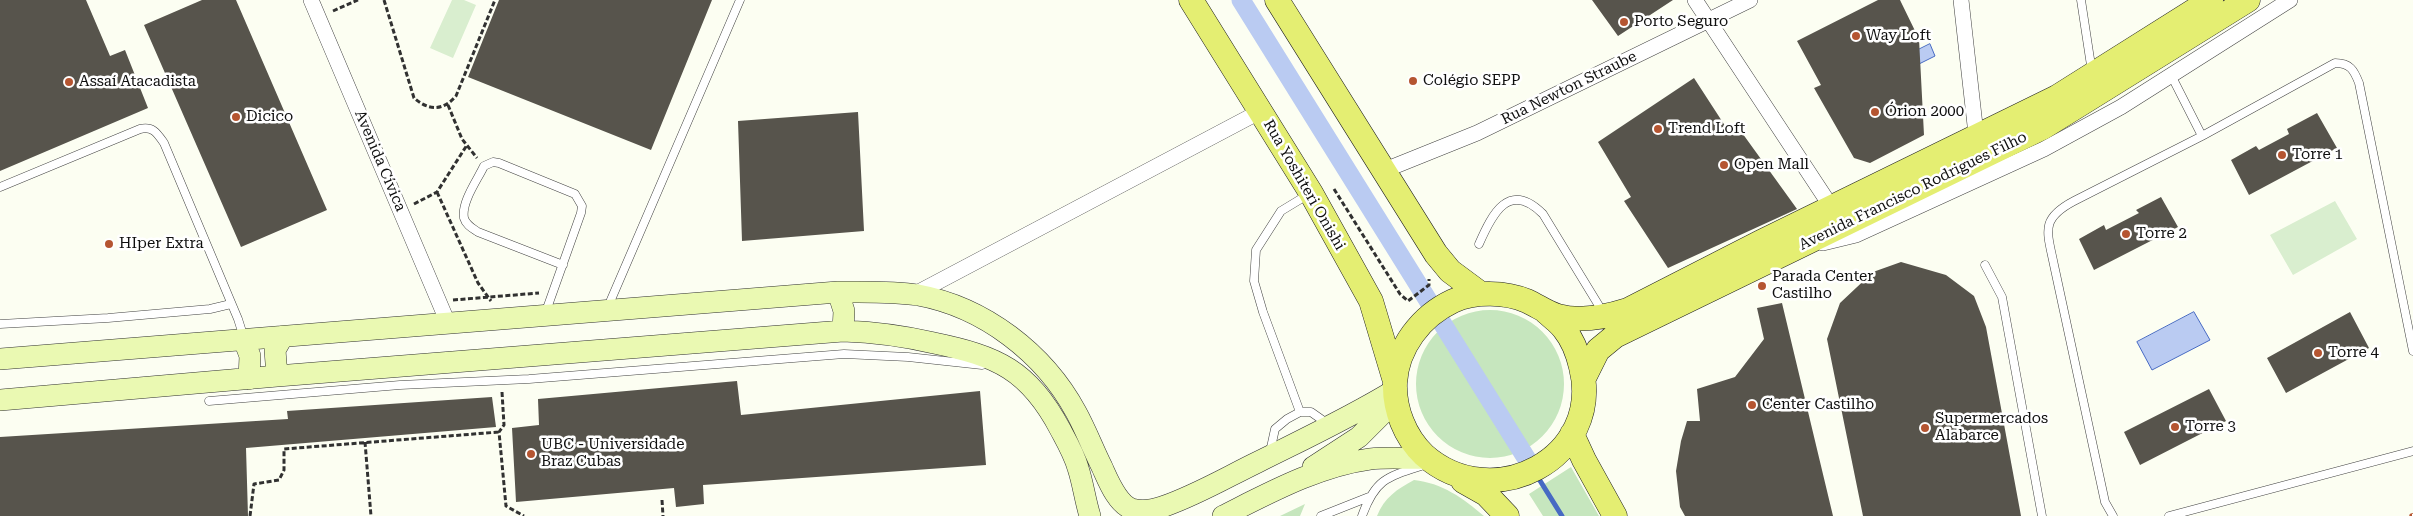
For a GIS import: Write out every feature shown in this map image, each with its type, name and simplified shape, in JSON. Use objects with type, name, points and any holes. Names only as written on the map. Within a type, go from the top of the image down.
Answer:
[{"type":"main road","name":"Rua Yoshiteri Onishi","points":[[1191,0],[1261,111],[1321,189],[1371,301],[1395,390]]},
{"type":"main road","points":[[1277,0],[1436,254],[1450,271],[1481,294]]},
{"type":"main road","name":"Avenida Francisco Rodrigues Filho","points":[[1584,378],[1598,350],[1615,336],[1791,250],[1978,148],[2211,0]]},
{"type":"main road","name":"Avenida Francisco Rodrigues Filho","points":[[1545,311],[1564,329],[1578,352],[1584,378],[1583,405],[1572,434],[1553,459],[1526,475],[1495,482],[1464,479],[1434,463],[1416,448],[1402,425],[1395,390],[1401,355],[1414,332],[1435,311],[1455,300],[1481,294],[1507,295],[1527,301],[1559,316],[1578,318],[1606,317],[1628,310],[1832,208],[1978,148],[2042,128],[2248,0]]},
{"type":"main road","points":[[1572,434],[1615,516]]},
{"type":"main road","points":[[1434,463],[1486,494],[1507,516]]},
{"type":"street","name":"Avenida Cívica","points":[[311,0],[402,210],[448,323]]},
{"type":"street","name":"Rua Newton Straube","points":[[1385,170],[1477,133],[1701,8],[1750,0]]},
{"type":"street","points":[[1960,0],[1978,148]]},
{"type":"street","points":[[1791,250],[1856,235],[2052,144],[2122,107],[2290,0]]},
{"type":"street","points":[[1701,8],[1832,208]]},
{"type":"street","points":[[913,295],[1261,111]]},
{"type":"street","points":[[848,292],[844,311],[849,343]]},
{"type":"street","points":[[0,359],[848,292],[913,295],[950,304],[994,324],[1022,345],[1051,376],[1076,412],[1111,486],[1121,500],[1124,512],[1164,506],[1330,426],[1395,390]]},
{"type":"street","points":[[278,386],[274,350],[283,336]]},
{"type":"street","points":[[0,400],[250,388],[912,338],[972,351],[1010,369],[1037,393],[1056,422],[1078,467],[1089,515]]},
{"type":"street","points":[[244,340],[250,356],[250,388]]},
{"type":"street","name":"Avenida Francisco Rodrigues Filho","points":[[1284,486],[1359,436],[1395,390]]},
{"type":"street","name":"Avenida Francisco Rodrigues Filho","points":[[1223,516],[1284,486],[1346,464],[1371,459],[1434,463]]},
{"type":"lane","points":[[607,310],[740,0]]},
{"type":"lane","points":[[2081,0],[2092,74]]},
{"type":"lane","points":[[2113,516],[2105,502],[2052,258],[2048,227],[2058,209],[2202,136],[2335,63],[2345,63],[2351,67],[2359,83],[2413,351]]},
{"type":"lane","points":[[2172,75],[2202,136]]},
{"type":"lane","points":[[0,187],[140,129],[147,128],[157,132],[164,143],[231,304],[244,340]]},
{"type":"lane","points":[[544,316],[581,213],[580,200],[574,194],[499,164],[493,162],[484,166],[464,210],[464,219],[468,225],[478,232],[562,265]]},
{"type":"lane","points":[[1300,412],[1263,312],[1254,281],[1255,258],[1256,250],[1281,211],[1321,189]]},
{"type":"lane","points":[[1479,244],[1493,216],[1508,202],[1522,200],[1532,203],[1543,214],[1587,290],[1606,317]]},
{"type":"lane","points":[[1985,265],[2002,297],[2042,516]]},
{"type":"lane","points":[[0,324],[210,309],[231,304]]},
{"type":"lane","points":[[209,402],[250,388]]},
{"type":"lane","points":[[1269,456],[1275,429],[1287,419],[1300,412],[1311,412],[1330,426]]},
{"type":"lane","points":[[2169,516],[2413,451]]},
{"type":"lane","points":[[1362,516],[1369,497],[1384,480],[1434,463]]},
{"type":"lane","points":[[1321,516],[1369,497]]},
{"type":"lane","points":[[1344,516],[1348,506]]},
{"type":"path","points":[[318,18],[358,0]]},
{"type":"path","points":[[384,0],[414,98],[418,102],[435,108],[448,106],[456,96],[495,0]]},
{"type":"path","points":[[448,106],[466,145],[484,166]]},
{"type":"path","points":[[402,210],[437,192],[466,145]]},
{"type":"path","points":[[1321,189],[1400,294],[1408,301],[1429,285],[1429,274]]},
{"type":"path","points":[[437,192],[478,283],[503,319]]},
{"type":"path","points":[[440,302],[487,296],[553,292]]},
{"type":"path","points":[[504,425],[499,432],[506,506],[524,516]]},
{"type":"path","points":[[250,516],[254,484],[279,480],[284,470],[284,449],[499,432]]},
{"type":"path","points":[[365,442],[371,516]]},
{"type":"path","points":[[662,500],[664,516]]},
{"type":"green space","points":[[452,0],[464,0],[476,5],[453,58],[430,48]]},
{"type":"green space","points":[[2335,201],[2357,239],[2293,275],[2270,235]]},
{"type":"green space","points":[[1490,310],[1505,311],[1518,315],[1543,331],[1559,356],[1563,369],[1563,399],[1559,412],[1543,437],[1518,453],[1505,457],[1490,458],[1475,457],[1462,453],[1437,437],[1421,412],[1417,399],[1416,384],[1417,369],[1421,356],[1437,331],[1462,315],[1475,311]]},
{"type":"green space","points":[[1571,467],[1599,516],[1543,516],[1529,494]]},
{"type":"green space","points":[[1414,480],[1434,484],[1452,492],[1484,516],[1377,516],[1383,504],[1392,495]]},
{"type":"green space","points":[[1305,504],[1300,516],[1280,516]]},
{"type":"water","points":[[1930,44],[1935,56],[1913,67],[1908,55]]},
{"type":"water","points":[[2194,312],[2210,340],[2152,370],[2137,342]]},
{"type":"building","name":"Assaí Atacadista","points":[[0,0],[86,0],[110,56],[125,50],[148,108],[0,171]]},
{"type":"building","name":"Dicico","points":[[202,0],[236,0],[327,210],[241,247],[144,25]]},
{"type":"building","points":[[499,0],[712,0],[651,150],[468,77]]},
{"type":"building","name":"Porto Seguro","points":[[1592,0],[1673,0],[1618,36]]},
{"type":"building","name":"Órion 2000","points":[[1878,0],[1900,0],[1919,39],[1924,135],[1870,163],[1854,158],[1814,88],[1821,85],[1797,41]]},
{"type":"building","name":"Open Mall","points":[[1694,78],[1731,135],[1740,130],[1797,209],[1668,268],[1624,201],[1631,197],[1598,142]]},
{"type":"building","points":[[858,112],[864,231],[742,241],[738,121]]},
{"type":"building","name":"Torre 1","points":[[2317,113],[2337,148],[2249,195],[2231,160],[2256,146],[2259,150],[2289,134],[2287,129]]},
{"type":"building","name":"Torre 2","points":[[2161,197],[2178,227],[2094,270],[2079,239],[2104,225],[2106,230],[2139,213],[2136,210]]},
{"type":"building","name":"Supermercados Alabarce","points":[[1901,262],[1946,275],[1974,296],[1986,327],[2021,516],[1863,516],[1827,339],[1840,303],[1873,272]]},
{"type":"building","name":"Center Castilho","points":[[1782,303],[1833,516],[1685,516],[1680,507],[1676,471],[1681,441],[1687,421],[1700,421],[1697,389],[1735,377],[1764,339],[1757,308]]},
{"type":"building","name":"Torre 4","points":[[2350,312],[2369,348],[2286,393],[2267,358]]},
{"type":"building","points":[[737,381],[741,415],[980,391],[986,465],[703,485],[704,504],[676,507],[674,488],[516,502],[512,428],[539,425],[538,399]]},
{"type":"building","name":"Torre 3","points":[[2209,389],[2226,421],[2140,465],[2124,432]]},
{"type":"building","points":[[492,397],[496,427],[246,448],[248,516],[0,516],[0,437],[288,419],[287,411]]},
{"type":"waterway","points":[[1241,0],[1528,461]]},
{"type":"waterway","points":[[1539,479],[1562,516]]},
{"type":"place","name":"Porto Seguro","points":[[1624,22]]},
{"type":"place","name":"Way Loft","points":[[1856,36]]},
{"type":"place","name":"Colégio SEPP","points":[[1413,81]]},
{"type":"place","name":"Assaí Atacadista","points":[[69,82]]},
{"type":"place","name":"Órion 2000","points":[[1875,112]]},
{"type":"place","name":"Dicico","points":[[236,117]]},
{"type":"place","name":"Trend Loft","points":[[1658,129]]},
{"type":"place","name":"Torre 1","points":[[2282,155]]},
{"type":"place","name":"Open Mall","points":[[1724,165]]},
{"type":"place","name":"Torre 2","points":[[2126,234]]},
{"type":"place","name":"HIper Extra","points":[[109,244]]},
{"type":"place","name":"Parada Center Castilho","points":[[1762,286]]},
{"type":"place","name":"Torre 4","points":[[2318,353]]},
{"type":"place","name":"Center Castilho","points":[[1752,405]]},
{"type":"place","name":"Torre 3","points":[[2175,427]]},
{"type":"place","name":"Supermercados Alabarce","points":[[1925,428]]},
{"type":"place","name":"UBC - Universidade Braz Cubas","points":[[531,454]]}]
